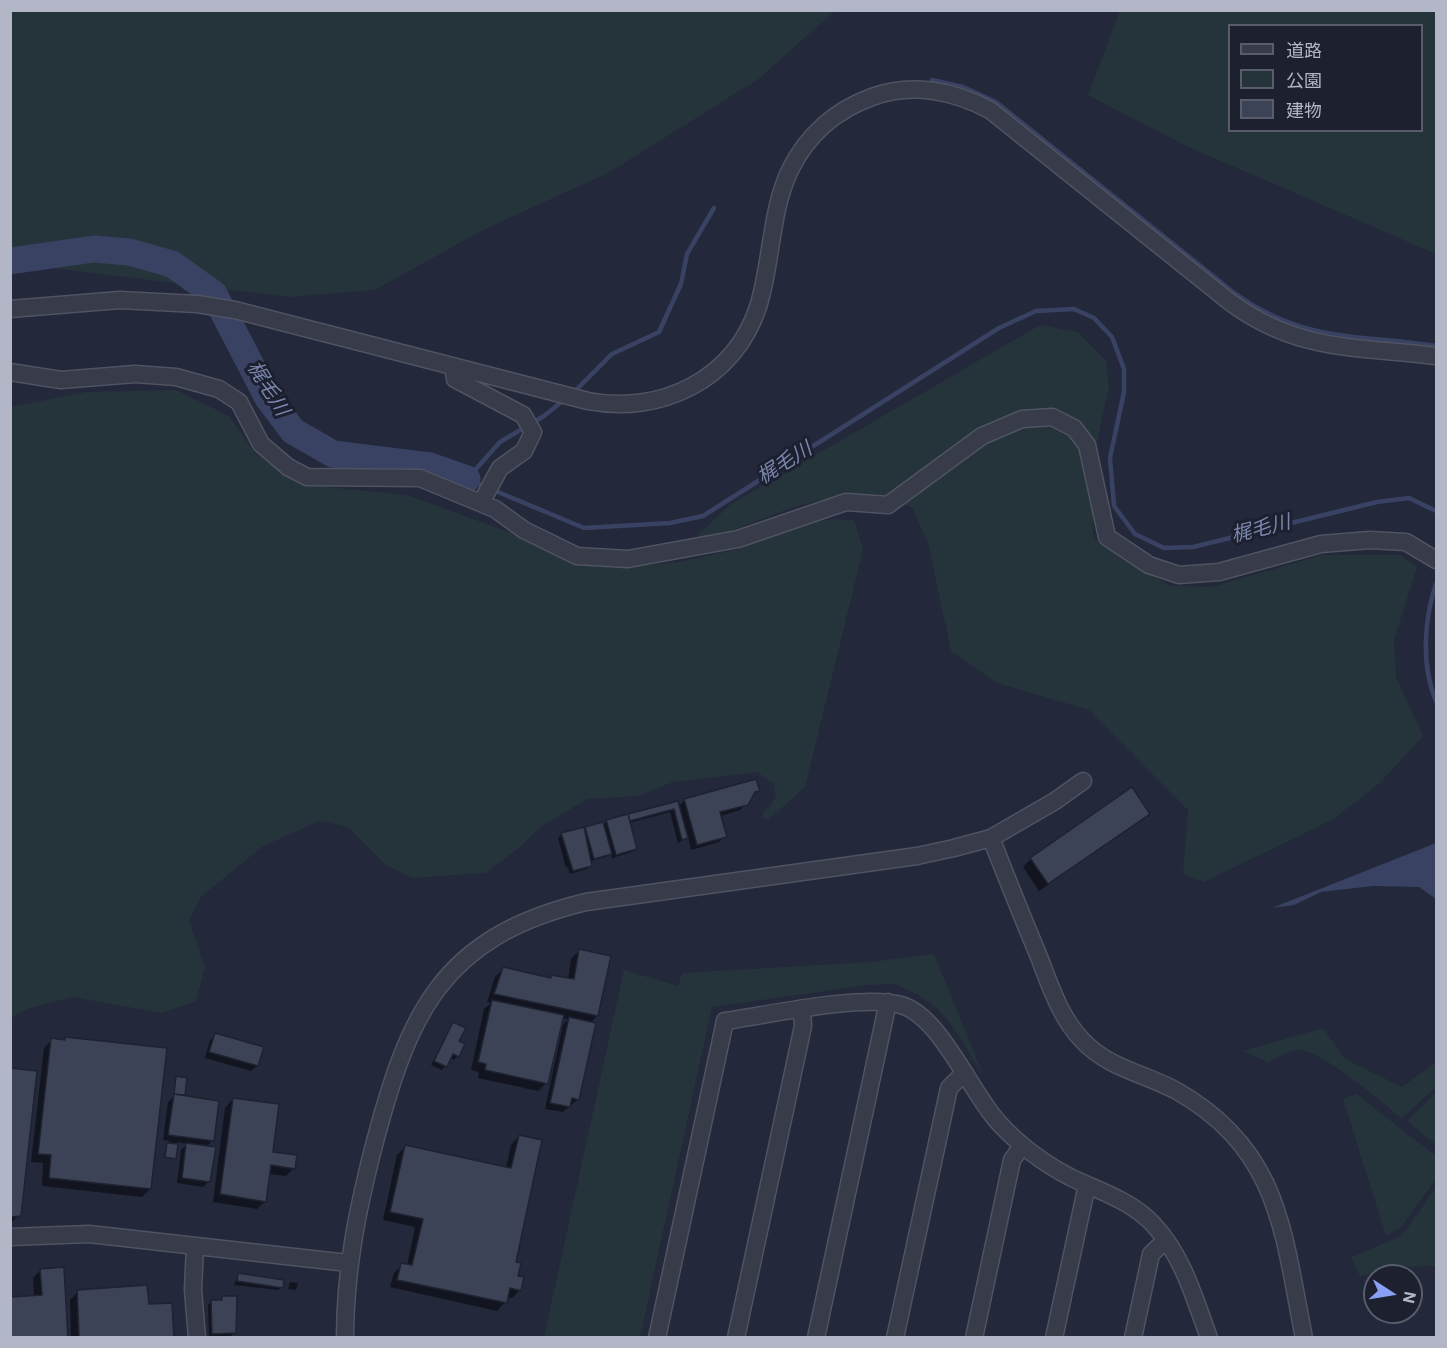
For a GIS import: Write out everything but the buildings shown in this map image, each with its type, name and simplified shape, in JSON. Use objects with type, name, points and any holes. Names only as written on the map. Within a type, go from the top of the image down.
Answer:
[{"type":"street","points":[[10,309],[120,300],[197,304],[256,315],[588,401],[620,405],[653,402],[684,392],[724,363],[744,337],[758,307],[783,187],[797,156],[819,129],[846,109],[876,95],[909,90],[944,92],[990,110],[1230,302],[1260,322],[1292,336],[1326,345],[1437,356]]},
{"type":"street","points":[[453,366],[453,374],[460,383],[520,413],[530,426],[524,451],[503,465],[486,494]]},
{"type":"street","points":[[10,372],[61,380],[135,374],[176,377],[219,389],[239,402],[261,444],[288,467],[307,477],[420,478],[486,494],[495,509],[524,530],[577,556],[628,559],[738,539],[846,502],[888,505],[982,436],[1022,419],[1052,417],[1074,428],[1087,445],[1107,537],[1149,565],[1179,575],[1220,572],[1321,544],[1370,540],[1406,542],[1437,560]]},
{"type":"street","points":[[345,1338],[348,1263],[357,1215],[380,1122],[411,1030],[438,986],[467,957],[490,939],[533,917],[585,902],[917,856],[991,838],[1055,801],[1083,781]]},
{"type":"street","points":[[991,838],[1058,1004],[1076,1034],[1104,1060],[1119,1069],[1171,1088],[1218,1118],[1245,1147],[1261,1171],[1275,1203],[1283,1232],[1304,1338]]},
{"type":"street","points":[[657,1338],[725,1021],[872,1002],[888,1002],[916,1012],[929,1023],[998,1122],[1022,1146],[1049,1164],[1136,1209],[1166,1240],[1182,1267],[1209,1338]]},
{"type":"street","points":[[816,1338],[888,1002]]},
{"type":"street","points":[[736,1338],[803,1026],[802,1010]]},
{"type":"street","points":[[895,1338],[949,1088],[963,1074]]},
{"type":"street","points":[[975,1338],[1012,1161],[1022,1146]]},
{"type":"street","points":[[1054,1338],[1087,1185]]},
{"type":"street","points":[[10,1237],[89,1234],[348,1263]]},
{"type":"street","points":[[1133,1338],[1151,1254],[1166,1240]]},
{"type":"street","points":[[195,1246],[194,1290],[197,1338]]},
{"type":"green space","points":[[11,10],[835,11],[757,80],[608,173],[483,230],[375,290],[288,297],[11,263]]},
{"type":"green space","points":[[1120,11],[1436,11],[1436,254],[1186,146],[1088,95]]},
{"type":"green space","points":[[1040,325],[1078,332],[1106,361],[1109,386],[1095,453],[1093,538],[1170,586],[1212,587],[1322,555],[1400,555],[1417,567],[1394,640],[1396,677],[1423,736],[1380,783],[1332,820],[1204,882],[1183,874],[1188,810],[1089,710],[997,683],[951,651],[928,543],[912,507],[874,500],[835,498],[801,505],[699,542],[698,535],[731,504]]},
{"type":"green space","points":[[176,390],[229,416],[255,453],[306,485],[407,495],[514,534],[567,558],[626,567],[679,562],[739,549],[789,528],[830,519],[854,520],[863,550],[805,787],[768,820],[761,817],[776,797],[774,784],[757,772],[673,782],[638,796],[587,799],[539,828],[520,847],[486,873],[412,878],[385,864],[348,827],[320,821],[263,846],[201,897],[189,920],[205,967],[196,1001],[162,1013],[72,997],[26,1009],[11,1018],[11,407],[86,392]]},
{"type":"green space","points":[[934,954],[983,1075],[954,1028],[938,1009],[917,994],[894,984],[868,985],[712,1007],[640,1337],[544,1337],[624,970],[678,986],[682,973],[871,962]]},
{"type":"green space","points":[[1323,1028],[1345,1059],[1402,1087],[1436,1062],[1436,1087],[1402,1118],[1335,1067],[1308,1052],[1298,1050],[1290,1052],[1269,1063],[1243,1051]]},
{"type":"green space","points":[[1436,1093],[1436,1144],[1407,1121]]},
{"type":"green space","points":[[1356,1094],[1436,1156],[1436,1179],[1401,1227],[1386,1236],[1343,1099]]},
{"type":"green space","points":[[1436,1187],[1436,1266],[1363,1264],[1363,1275],[1360,1276],[1351,1257],[1397,1238],[1406,1230]]},
{"type":"water","points":[[1436,843],[1436,899],[1419,887],[1373,886],[1321,892],[1294,905],[1272,908]]},
{"type":"waterway","points":[[932,80],[963,87],[996,102],[1233,292],[1259,308],[1283,320],[1331,334],[1436,346]]},
{"type":"waterway","points":[[574,392],[612,354],[659,332],[681,284],[687,254],[714,208]]},
{"type":"waterway","name":"梶毛川","points":[[10,261],[94,249],[129,252],[172,264],[214,294],[268,398],[293,431],[333,454],[430,466],[467,479]]},
{"type":"waterway","name":"梶毛川","points":[[565,399],[544,416],[500,442],[467,479],[584,528],[670,523],[703,516],[999,328],[1036,311],[1074,309],[1094,318],[1112,337],[1124,369],[1124,392],[1110,458],[1114,506],[1135,534],[1164,548],[1193,547],[1377,502],[1409,498],[1436,511]]},
{"type":"waterway","name":"梶毛川","points":[[1436,584],[1429,612],[1426,642],[1428,673],[1436,701]]}]
